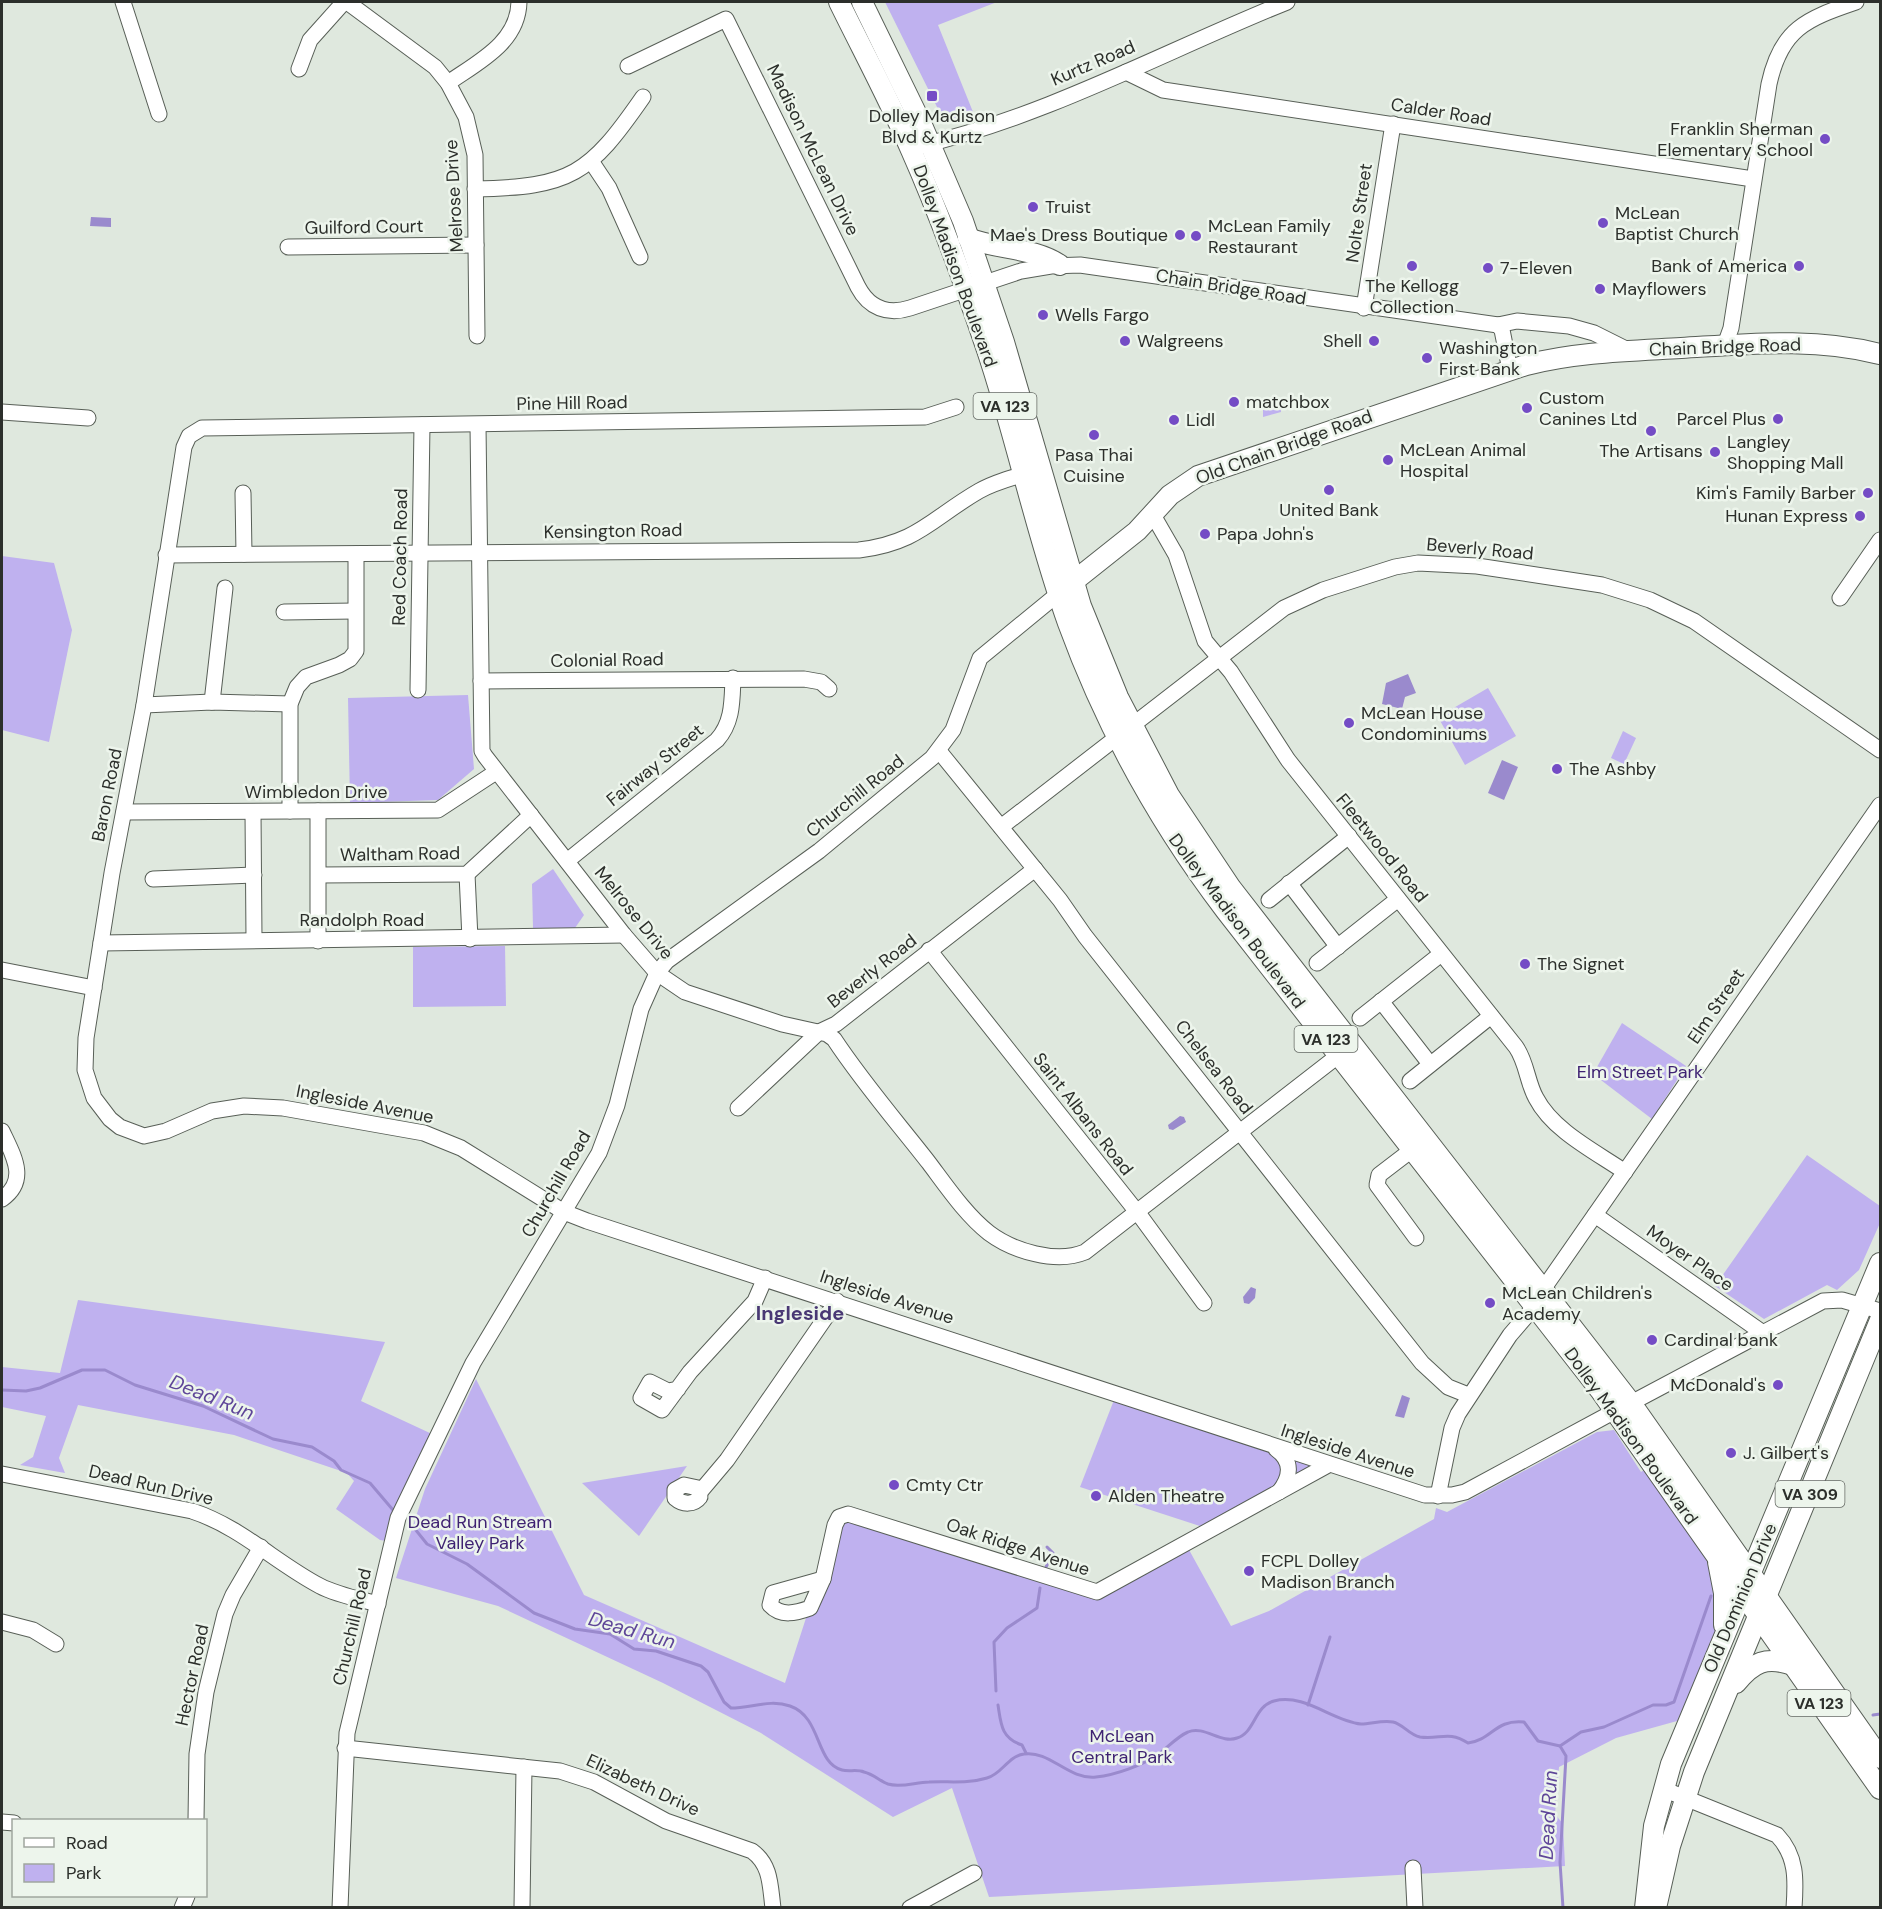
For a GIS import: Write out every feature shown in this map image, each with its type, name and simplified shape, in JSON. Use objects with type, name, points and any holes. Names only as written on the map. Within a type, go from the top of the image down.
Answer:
[{"type":"main road","name":"Dolley Madison Boulevard","points":[[839,2],[910,148],[966,290],[1002,395],[1033,472]]},
{"type":"main road","name":"Dolley Madison Boulevard","points":[[862,2],[930,143],[985,283],[1033,472],[1066,588],[1092,637],[1124,731],[1183,851],[1237,926],[1413,1149],[1539,1297],[1600,1390],[1623,1407],[1628,1415],[1656,1438],[1720,1543],[1743,1592],[1881,1789]]},
{"type":"main road","points":[[968,238],[989,246],[1041,254],[1060,265]]},
{"type":"main road","name":"Chain Bridge Road","points":[[1510,370],[1560,357],[1725,345],[1802,342],[1848,346],[1881,354]]},
{"type":"main road","name":"Old Chain Bridge Road","points":[[1066,588],[1131,536],[1175,491],[1206,472],[1510,370]]},
{"type":"main road","name":"Dolley Madison Boulevard","points":[[1124,731],[1230,888],[1623,1407],[1720,1543],[1752,1573],[1881,1758]]},
{"type":"main road","name":"Old Dominion Drive","points":[[1645,1908],[1652,1839],[1663,1789],[1766,1537],[1872,1308],[1881,1263]]},
{"type":"main road","name":"Old Dominion Drive","points":[[1656,1908],[1685,1797],[1881,1320]]},
{"type":"main road","points":[[1724,1637],[1724,1593],[1720,1543],[1747,1543],[1766,1537]]},
{"type":"main road","points":[[1726,1697],[1747,1670],[1758,1662],[1773,1660],[1793,1665]]},
{"type":"street","points":[[123,2],[159,114]]},
{"type":"street","points":[[299,69],[310,40],[346,2]]},
{"type":"street","name":"Melrose Drive","points":[[346,2],[422,56],[448,83],[459,100],[472,135],[477,336]]},
{"type":"street","points":[[448,83],[506,39],[518,16],[519,2]]},
{"type":"street","name":"Kurtz Road","points":[[910,148],[985,129],[1126,72],[1178,47],[1287,2]]},
{"type":"street","points":[[1725,345],[1731,328],[1768,84],[1777,54],[1792,33],[1823,15],[1857,2]]},
{"type":"street","name":"Madison McLean Drive","points":[[628,66],[726,19],[864,297],[878,308],[894,312],[966,290]]},
{"type":"street","name":"Calder Road","points":[[1126,72],[1163,90],[1753,179]]},
{"type":"street","points":[[475,189],[524,188],[544,184],[577,171],[591,161],[619,131],[643,97]]},
{"type":"street","name":"Nolte Street","points":[[1364,308],[1393,124]]},
{"type":"street","points":[[591,161],[609,188],[640,257]]},
{"type":"street","name":"Guilford Court","points":[[288,247],[476,245]]},
{"type":"street","name":"Chain Bridge Road","points":[[966,290],[1021,271],[1060,265],[1091,266],[1364,308],[1498,325],[1517,321],[1564,326],[1594,333],[1630,351]]},
{"type":"street","points":[[1498,325],[1502,330],[1510,370]]},
{"type":"street","name":"Pine Hill Road","points":[[189,435],[202,428],[925,417],[956,407]]},
{"type":"street","points":[[2,412],[88,418]]},
{"type":"street","name":"Melrose Drive","points":[[478,424],[482,751],[624,935],[657,973],[685,992],[782,1024],[819,1032],[834,1039],[879,1101],[984,1229],[1016,1247],[1038,1254],[1069,1257],[1099,1244],[1137,1213]]},
{"type":"street","name":"Red Coach Road","points":[[418,690],[422,425]]},
{"type":"street","name":"Baron Road","points":[[144,1136],[130,1133],[110,1119],[98,1105],[88,1084],[84,1054],[101,943],[144,705],[184,447],[189,435]]},
{"type":"street","name":"Kensington Road","points":[[166,555],[801,551],[876,548],[905,540],[978,492],[1033,472]]},
{"type":"street","points":[[243,493],[244,554]]},
{"type":"street","name":"Fleetwood Road","points":[[1153,515],[1176,555],[1205,641],[1288,760],[1519,1052],[1534,1093],[1548,1115],[1625,1172]]},
{"type":"street","points":[[1840,598],[1881,540]]},
{"type":"street","points":[[290,811],[290,704],[297,687],[306,676],[339,665],[350,659],[356,651],[356,554]]},
{"type":"street","name":"Beverly Road","points":[[1001,827],[1218,657],[1293,603],[1395,567],[1418,562],[1443,562],[1530,573],[1611,587],[1672,610],[1713,633],[1881,750]]},
{"type":"street","points":[[212,702],[225,588]]},
{"type":"street","name":"Churchill Road","points":[[340,1908],[345,1748],[398,1518],[473,1363],[599,1153],[610,1128],[641,1008],[657,973],[667,961],[870,811],[939,751],[956,722],[971,675],[980,658],[1066,588]]},
{"type":"street","points":[[284,612],[355,611]]},
{"type":"street","name":"Fairway Street","points":[[567,861],[717,740],[729,722],[732,710],[733,678]]},
{"type":"street","name":"Colonial Road","points":[[481,681],[804,678],[822,682],[829,689]]},
{"type":"street","points":[[144,705],[212,702],[290,704]]},
{"type":"street","name":"Chelsea Road","points":[[939,751],[1035,869],[1422,1363],[1448,1386],[1468,1395]]},
{"type":"street","name":"Wimbledon Drive","points":[[124,812],[438,810],[496,772]]},
{"type":"street","name":"Elm Street","points":[[1438,1496],[1452,1428],[1468,1395],[1539,1297],[1881,805]]},
{"type":"street","points":[[318,811],[318,940]]},
{"type":"street","points":[[254,812],[254,939]]},
{"type":"street","name":"Waltham Road","points":[[319,875],[467,874],[531,815]]},
{"type":"street","points":[[1269,900],[1349,836]]},
{"type":"street","name":"Beverly Road","points":[[738,1108],[819,1032],[836,1024],[1035,869]]},
{"type":"street","points":[[467,874],[470,939]]},
{"type":"street","points":[[153,879],[254,875]]},
{"type":"street","points":[[1289,884],[1338,947]]},
{"type":"street","points":[[1317,963],[1398,899]]},
{"type":"street","name":"Randolph Road","points":[[101,943],[624,935]]},
{"type":"street","name":"Saint Albans Road","points":[[929,950],[1137,1213],[1204,1303]]},
{"type":"street","points":[[1360,1018],[1441,954]]},
{"type":"street","points":[[2,970],[94,988]]},
{"type":"street","points":[[1381,1001],[1430,1064]]},
{"type":"street","points":[[1410,1081],[1491,1016]]},
{"type":"street","points":[[1137,1213],[1339,1055]]},
{"type":"street","name":"Ingleside Avenue","points":[[144,1136],[166,1131],[212,1111],[244,1106],[283,1108],[424,1133],[461,1148],[564,1212],[1328,1465],[1413,1492],[1438,1496],[1465,1492],[1827,1300],[1842,1300],[1872,1308]]},
{"type":"street","points":[[2,1131],[18,1171],[14,1187],[2,1199]]},
{"type":"street","points":[[1413,1149],[1379,1175],[1377,1185],[1416,1238]]},
{"type":"street","name":"Moyer Place","points":[[1595,1215],[1763,1333]]},
{"type":"street","points":[[678,1389],[755,1301],[765,1278]]},
{"type":"street","points":[[700,1492],[727,1460],[837,1301]]},
{"type":"street","points":[[1274,1447],[1285,1458],[1289,1470],[1286,1484],[1279,1492]]},
{"type":"street","name":"Oak Ridge Avenue","points":[[823,1579],[835,1525],[839,1517],[848,1514],[1096,1592],[1328,1465]]},
{"type":"street","name":"Dead Run Drive","points":[[2,1474],[192,1510],[227,1525],[319,1586],[378,1604]]},
{"type":"street","name":"Hector Road","points":[[196,1819],[197,1754],[206,1692],[225,1614],[233,1595],[261,1547]]},
{"type":"street","points":[[2,1622],[33,1630],[56,1644]]},
{"type":"street","name":"Elizabeth Drive","points":[[345,1748],[524,1767],[577,1776],[666,1821],[752,1851],[759,1857],[769,1873],[773,1908]]},
{"type":"street","points":[[522,1908],[524,1767]]},
{"type":"street","points":[[1663,1789],[1777,1835],[1785,1844],[1794,1864],[1794,1908]]},
{"type":"street","points":[[1413,1868],[1415,1908]]},
{"type":"street","points":[[909,1908],[974,1873]]},
{"type":"green space","points":[[885,2],[997,2],[938,25],[973,112],[953,120],[939,111]]},
{"type":"green space","points":[[1280,404],[1281,412],[1263,417],[1263,407]]},
{"type":"green space","points":[[2,556],[54,563],[72,630],[49,742],[2,730]]},
{"type":"green space","points":[[1488,688],[1516,736],[1465,765],[1438,717]]},
{"type":"green space","points":[[468,695],[474,769],[438,800],[350,803],[348,698]]},
{"type":"green space","points":[[1623,731],[1636,738],[1624,764],[1611,758]]},
{"type":"green space","points":[[553,869],[584,915],[575,928],[533,928],[532,884]]},
{"type":"green space","points":[[505,946],[506,1006],[413,1007],[413,947]]},
{"type":"green space","name":"Elm Street Park","points":[[1622,1023],[1686,1066],[1652,1119],[1593,1074]]},
{"type":"green space","points":[[1807,1155],[1880,1206],[1880,1223],[1859,1270],[1837,1290],[1827,1285],[1764,1319],[1715,1286]]},
{"type":"green space","name":"Dead Run Stream Valley Park","points":[[78,1300],[385,1342],[361,1401],[432,1434],[386,1541],[380,1540],[336,1509],[354,1481],[347,1473],[234,1435],[78,1405],[59,1458],[65,1473],[20,1465],[33,1457],[46,1416],[2,1407],[2,1367],[60,1373]]},
{"type":"green space","name":"McLean Central Park","points":[[476,1379],[584,1595],[785,1683],[838,1519],[1091,1596],[1188,1548],[1231,1626],[1269,1611],[1434,1519],[1436,1508],[1447,1512],[1597,1432],[1614,1430],[1641,1472],[1647,1468],[1709,1562],[1714,1580],[1715,1632],[1696,1685],[1677,1721],[1616,1738],[1559,1767],[1555,1814],[1563,1824],[1565,1866],[989,1897],[952,1788],[893,1817],[761,1733],[663,1683],[498,1606],[396,1578],[425,1489]]},
{"type":"green space","points":[[1114,1400],[1321,1469],[1206,1528],[1080,1487]]},
{"type":"green space","points":[[687,1466],[639,1536],[582,1483]]},
{"type":"shaded area","points":[[91,217],[111,218],[111,227],[90,226]]},
{"type":"shaded area","points":[[1408,674],[1416,693],[1405,697],[1402,709],[1382,704],[1386,683]]},
{"type":"shaded area","points":[[1502,760],[1518,767],[1504,800],[1488,793]]},
{"type":"shaded area","points":[[1180,1116],[1184,1117],[1186,1122],[1173,1130],[1169,1129],[1168,1125]]},
{"type":"shaded area","points":[[1251,1287],[1256,1289],[1255,1298],[1249,1304],[1244,1303],[1243,1297]]},
{"type":"shaded area","points":[[1402,1395],[1410,1398],[1404,1418],[1395,1416]]},
{"type":"waterway","name":"Dead Run","points":[[2,1390],[26,1391],[40,1388],[82,1370],[105,1370],[135,1385],[203,1406],[273,1439],[312,1447],[334,1461],[341,1470],[370,1483],[393,1510]]},
{"type":"waterway","name":"Dead Run","points":[[411,1524],[427,1544],[467,1564],[534,1613],[575,1629],[610,1634],[634,1649],[656,1651],[701,1666],[708,1672],[724,1702],[731,1708],[775,1703],[790,1706],[808,1720],[822,1750],[833,1766],[842,1770],[867,1773],[893,1785],[980,1780],[992,1776],[1018,1755],[1024,1754],[1042,1756],[1086,1777],[1112,1774],[1153,1758],[1181,1736],[1194,1730],[1225,1739],[1237,1738],[1248,1731],[1262,1708],[1274,1701],[1297,1701],[1350,1722],[1361,1724],[1393,1722],[1420,1737],[1449,1736],[1468,1743],[1483,1738],[1506,1724],[1524,1722],[1538,1741],[1560,1746],[1566,1756],[1560,1862],[1563,1908]]},
{"type":"waterway","points":[[1046,1567],[1053,1553],[1047,1547]]},
{"type":"waterway","points":[[996,1691],[994,1642],[1007,1628],[1037,1608],[1040,1588]]},
{"type":"waterway","points":[[1560,1746],[1581,1732],[1604,1727],[1653,1705],[1666,1705],[1674,1702],[1711,1596]]},
{"type":"waterway","points":[[1308,1705],[1330,1637]]},
{"type":"waterway","points":[[998,1705],[1003,1730],[1015,1742],[1022,1745],[1026,1753]]},
{"type":"waterway","points":[[1873,1715],[1880,1714]]},
{"type":"place","name":"Dolley Madison Blvd & Kurtz","points":[[932,96]]},
{"type":"place","name":"Franklin Sherman Elementary School","points":[[1825,139]]},
{"type":"place","name":"Truist","points":[[1033,207]]},
{"type":"place","name":"McLean Baptist Church","points":[[1603,223]]},
{"type":"place","name":"Mae's Dress Boutique","points":[[1180,235]]},
{"type":"place","name":"McLean Family Restaurant","points":[[1196,236]]},
{"type":"place","name":"The Kellogg Collection","points":[[1412,266]]},
{"type":"place","name":"Bank of America","points":[[1799,266]]},
{"type":"place","name":"7-Eleven","points":[[1488,268]]},
{"type":"place","name":"Mayflowers","points":[[1600,289]]},
{"type":"place","name":"Wells Fargo","points":[[1043,315]]},
{"type":"place","name":"Walgreens","points":[[1125,341]]},
{"type":"place","name":"Shell","points":[[1374,341]]},
{"type":"place","name":"Washington First Bank","points":[[1427,358]]},
{"type":"place","name":"matchbox","points":[[1234,402]]},
{"type":"place","name":"Custom Canines Ltd","points":[[1527,408]]},
{"type":"place","name":"Parcel Plus","points":[[1778,419]]},
{"type":"place","name":"Lidl","points":[[1174,420]]},
{"type":"place","name":"The Artisans","points":[[1651,431]]},
{"type":"place","name":"Pasa Thai Cuisine","points":[[1094,435]]},
{"type":"place","name":"Langley Shopping Mall","points":[[1715,452]]},
{"type":"place","name":"McLean Animal Hospital","points":[[1388,460]]},
{"type":"place","name":"United Bank","points":[[1329,490]]},
{"type":"place","name":"Kim's Family Barber","points":[[1868,493]]},
{"type":"place","name":"Hunan Express","points":[[1860,516]]},
{"type":"place","name":"Papa John's","points":[[1205,534]]},
{"type":"place","name":"McLean House Condominiums","points":[[1349,723]]},
{"type":"place","name":"The Ashby","points":[[1557,769]]},
{"type":"place","name":"The Signet","points":[[1525,964]]},
{"type":"place","name":"McLean Children's Academy","points":[[1490,1303]]},
{"type":"place","name":"Cardinal bank","points":[[1652,1340]]},
{"type":"place","name":"McDonald's","points":[[1778,1385]]},
{"type":"place","name":"J. Gilbert's","points":[[1731,1453]]},
{"type":"place","name":"Cmty Ctr","points":[[894,1485]]},
{"type":"place","name":"Alden Theatre","points":[[1096,1496]]},
{"type":"place","name":"FCPL Dolley Madison Branch","points":[[1249,1571]]},
{"type":"district","name":"Ingleside","points":[[800,1313]]}]
